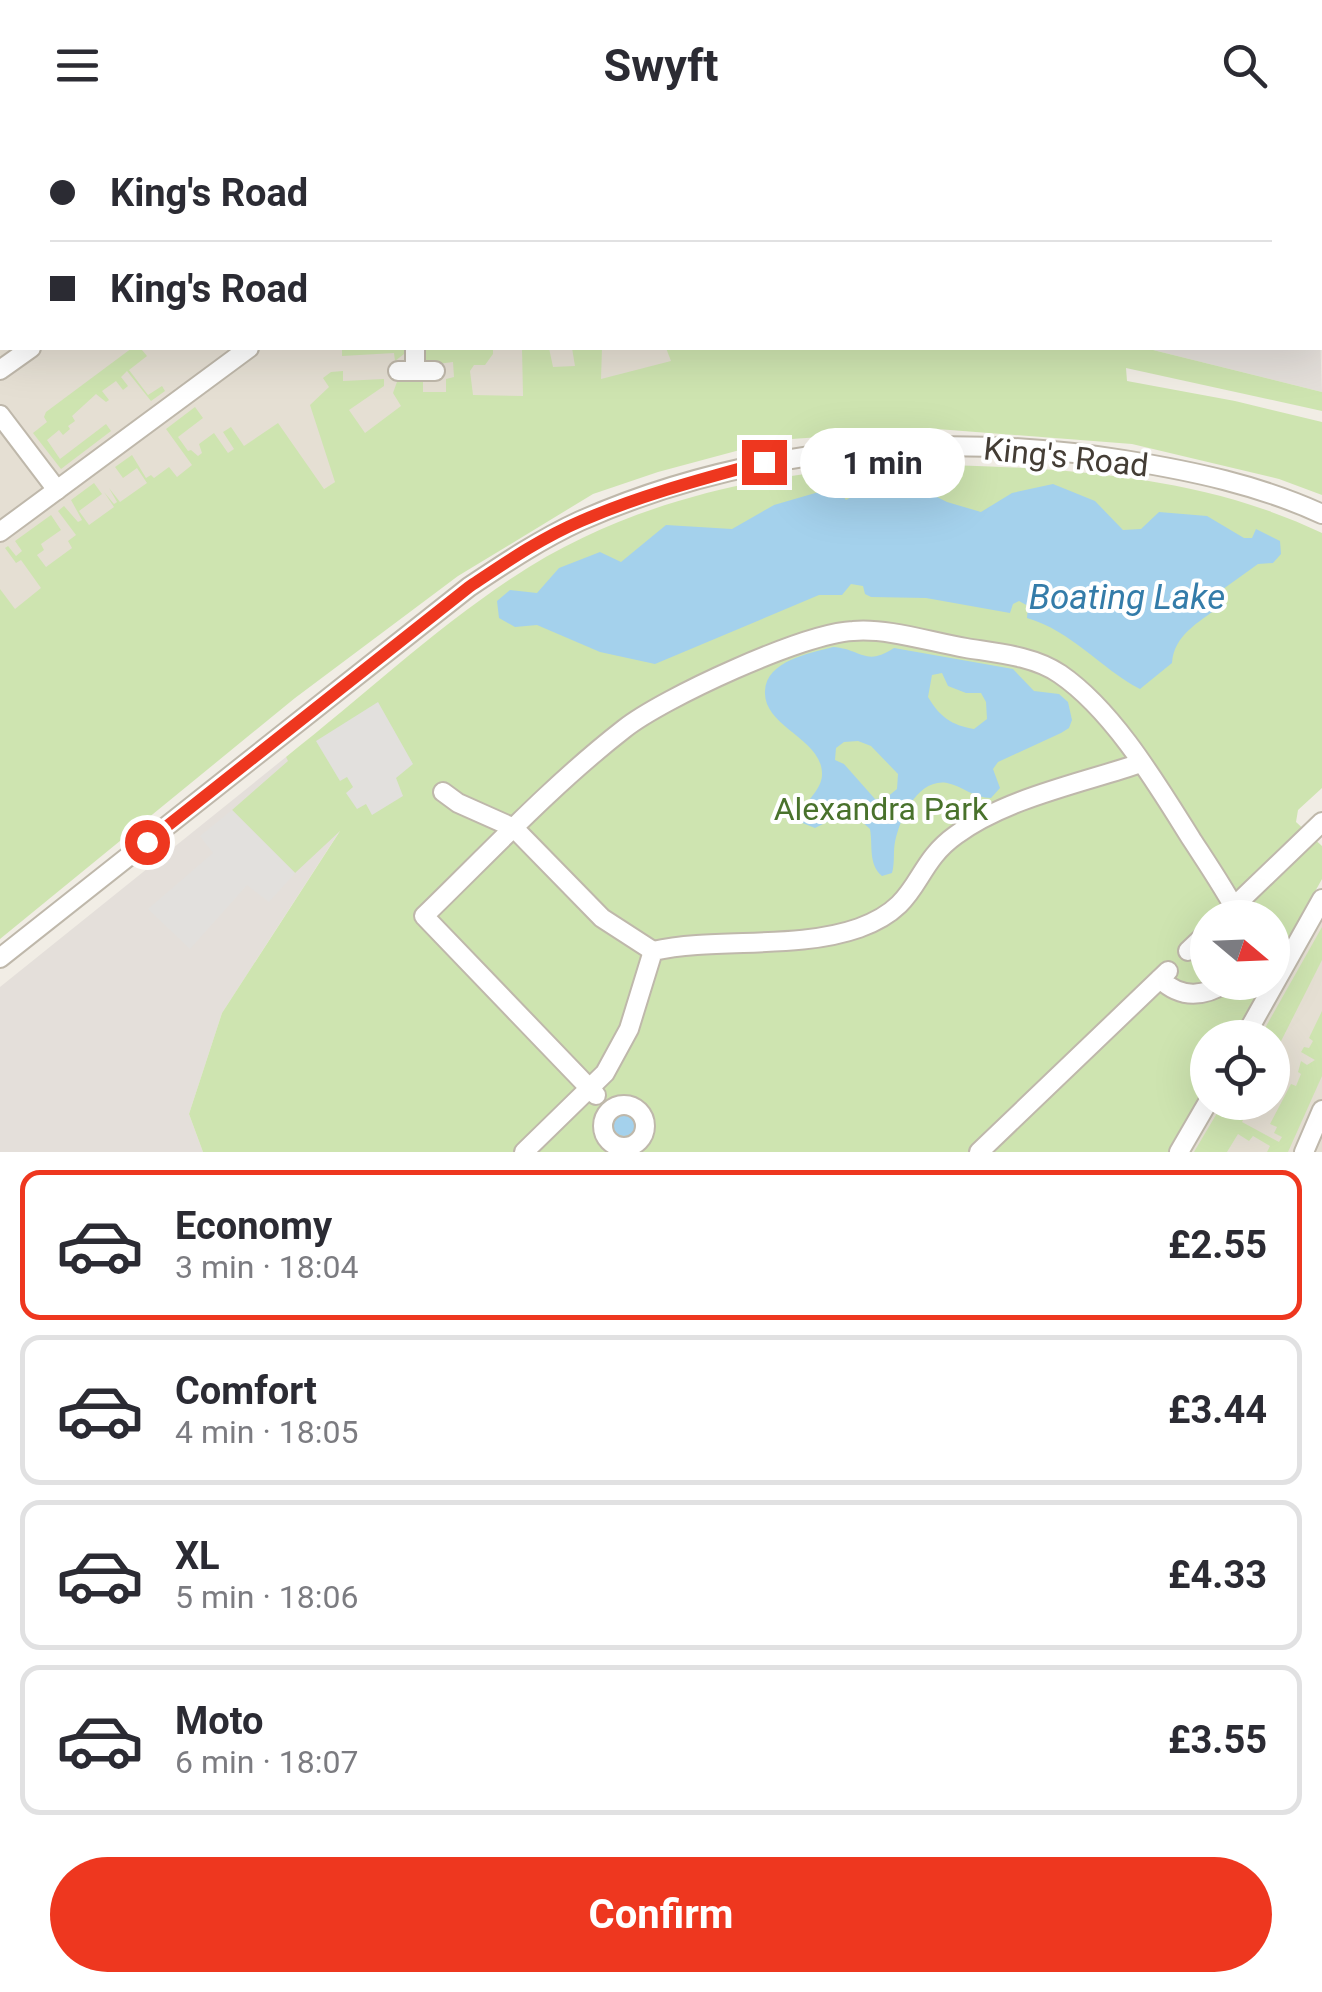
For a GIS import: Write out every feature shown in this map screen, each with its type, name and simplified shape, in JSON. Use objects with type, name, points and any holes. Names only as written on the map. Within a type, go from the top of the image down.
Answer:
[{"type":"street","points":[[0,370],[28,350]]},
{"type":"street","points":[[0,532],[245,350]]},
{"type":"street","points":[[414,350],[406,371],[435,370]]},
{"type":"street","points":[[0,416],[57,490]]},
{"type":"street","name":"King's Road","points":[[0,958],[469,587],[524,550],[579,522],[669,487],[764,462],[814,455],[901,448],[1004,448],[1092,455],[1199,474],[1292,500],[1322,514]]},
{"type":"street","points":[[653,951],[623,1043],[605,1073],[599,1099],[607,1139],[625,1147],[643,1146],[645,1128],[639,1111],[599,1099],[424,916],[626,726],[658,707],[786,648],[855,630],[1012,656],[1048,667],[1082,693],[1141,763],[1224,900]]},
{"type":"street","points":[[443,792],[458,803],[514,828],[602,918],[653,951],[857,929],[902,905],[939,849],[977,820],[1141,763]]},
{"type":"street","points":[[1246,900],[1322,822]]},
{"type":"street","points":[[1254,1020],[1322,899]]},
{"type":"street","points":[[979,1152],[1164,975],[1190,994]]},
{"type":"street","points":[[524,1152],[599,1099]]},
{"type":"street","points":[[1312,1145],[1322,1110]]},
{"type":"street","points":[[1179,1152],[1198,1120]]},
{"type":"shaded area","points":[[0,350],[723,350],[600,380],[347,475],[260,528],[0,720]]},
{"type":"shaded area","points":[[1153,350],[1320,350],[1322,392]]},
{"type":"shaded area","points":[[378,702],[413,764],[396,778],[403,796],[372,815],[366,804],[357,809],[346,793],[353,787],[347,777],[340,781],[316,741]]},
{"type":"shaded area","points":[[286,757],[343,826],[222,1013],[189,1114],[203,1152],[0,1152],[0,987]]},
{"type":"shaded area","points":[[232,810],[295,873],[269,902],[247,885],[190,949],[148,909],[213,853],[200,836]]},
{"type":"shaded area","points":[[1306,907],[1322,914],[1322,1152],[1169,1152],[1190,1114],[1190,1120],[1290,1120],[1290,1020],[1243,1020],[1254,1000],[1290,1000],[1290,936]]},
{"type":"green space","points":[[129,350],[142,350],[147,356],[129,370],[148,395],[162,386],[165,391],[151,401],[127,371],[121,377],[128,386],[123,390],[116,381],[102,391],[109,400],[106,402],[96,394],[72,416],[75,421],[68,426],[70,429],[63,435],[59,430],[47,440],[60,459],[106,424],[111,431],[61,469],[33,433],[47,422],[46,412]]},
{"type":"green space","points":[[342,350],[404,350],[395,361],[394,353],[342,356]]},
{"type":"green space","points":[[423,350],[493,350],[485,365],[474,365],[470,371],[473,395],[523,396],[522,350],[549,350],[553,367],[575,366],[572,350],[602,350],[601,379],[671,361],[667,350],[1153,350],[1322,392],[1322,411],[1126,368],[1127,381],[1322,422],[1322,495],[1279,479],[1132,444],[937,429],[777,440],[658,472],[593,494],[458,576],[295,698],[0,939],[0,589],[15,609],[41,588],[21,560],[16,563],[5,548],[8,546],[16,556],[22,551],[15,541],[51,515],[61,530],[41,544],[44,550],[37,555],[46,567],[72,548],[68,541],[76,535],[58,511],[64,506],[78,522],[82,520],[71,500],[94,483],[102,494],[79,511],[89,525],[114,507],[104,492],[114,504],[117,502],[109,488],[120,502],[147,483],[137,468],[123,478],[115,467],[132,455],[146,478],[154,478],[169,467],[177,477],[192,465],[166,429],[195,407],[203,418],[178,437],[188,451],[198,456],[202,453],[199,444],[214,433],[228,453],[234,449],[223,432],[231,427],[244,446],[278,423],[324,489],[335,482],[310,405],[329,387],[323,378],[331,372],[343,371],[343,381],[384,379],[384,386],[349,410],[365,433],[401,406],[393,393],[398,379],[423,379],[423,392],[446,392],[446,379],[454,377],[453,362],[429,365]]},
{"type":"green space","name":"Alexandra Park","points":[[908,464],[1013,467],[1120,477],[1223,497],[1322,533],[1322,788],[1298,810],[1296,822],[1322,846],[1322,879],[1290,936],[1290,900],[1190,900],[1190,1000],[1254,1000],[1243,1020],[1190,1020],[1190,1114],[1169,1152],[203,1152],[189,1114],[222,1013],[340,831],[295,873],[232,810],[288,761],[286,757],[425,642],[482,598],[557,551],[604,528],[702,494],[856,468]]},
{"type":"green space","points":[[1322,927],[1322,960],[1290,1023],[1290,1020],[1270,1020],[1281,1000],[1290,1000],[1290,984]]},
{"type":"green space","points":[[1322,1011],[1322,1076],[1288,1152],[1267,1152],[1270,1146],[1253,1136],[1249,1141],[1238,1134],[1227,1152],[1194,1152],[1213,1120],[1243,1120],[1279,1142],[1282,1137],[1274,1133],[1277,1127],[1270,1124],[1272,1120],[1290,1120],[1290,1086],[1296,1086],[1301,1061],[1307,1065],[1315,1060],[1301,1052],[1313,1041],[1309,1038]]},
{"type":"water","name":"Boating Lake","points":[[1053,484],[1095,501],[1123,530],[1141,529],[1159,512],[1207,516],[1244,538],[1252,538],[1256,529],[1280,541],[1281,554],[1273,563],[1258,564],[1212,597],[1219,607],[1188,630],[1177,645],[1172,663],[1140,689],[1058,632],[1027,618],[1028,606],[1019,601],[1010,613],[926,598],[871,597],[865,594],[863,586],[851,584],[842,595],[819,595],[655,664],[600,652],[537,625],[515,627],[499,618],[497,601],[510,590],[537,593],[559,568],[600,552],[621,562],[666,525],[732,529],[774,505],[836,487],[846,500],[861,492],[919,488],[981,512],[1012,493]]},
{"type":"water","points":[[833,647],[870,657],[894,648],[1013,669],[1034,691],[1059,694],[1068,702],[1072,720],[1061,733],[998,762],[993,769],[1000,788],[991,798],[947,783],[937,783],[919,793],[897,832],[892,873],[882,876],[873,860],[870,829],[859,819],[841,815],[815,828],[800,822],[799,813],[820,784],[819,761],[767,703],[767,681],[781,665]],"holes":[[[942,673],[948,686],[966,693],[981,693],[987,719],[974,729],[947,719],[928,697],[932,675]],[[858,741],[871,746],[898,774],[897,789],[886,798],[875,799],[844,764],[835,760],[836,748],[844,742]]]},
{"type":"water","points":[[620,1114],[628,1114],[635,1125],[628,1136],[620,1136],[613,1129],[613,1121]]},
{"type":"route","points":[[147,842],[469,587],[524,550],[579,522],[669,487],[764,462]]}]
